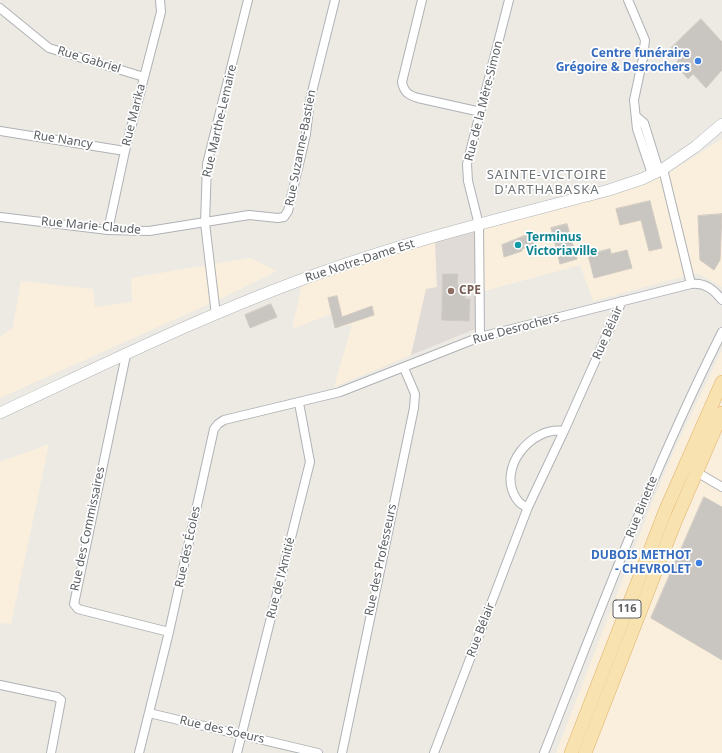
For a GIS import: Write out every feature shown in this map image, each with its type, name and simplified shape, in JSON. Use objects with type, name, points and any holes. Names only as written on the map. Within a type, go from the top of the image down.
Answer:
[{"type":"main road","name":"116","points":[[585,753],[722,382]]},
{"type":"main road","name":"116","points":[[571,753],[690,469],[722,413]]},
{"type":"street","name":"Rue Marika","points":[[108,230],[125,151],[160,12],[160,0]]},
{"type":"street","name":"Rue Marthe-Lemaire","points":[[216,315],[205,223],[207,164],[248,0]]},
{"type":"street","name":"Rue Suzanne-Bastien","points":[[205,223],[249,215],[278,218],[284,217],[288,211],[306,134],[310,100],[335,0]]},
{"type":"street","points":[[422,0],[402,82],[404,90],[409,95],[418,98],[481,112]]},
{"type":"street","name":"Rue de la Mère-Simon","points":[[480,337],[479,225],[467,173],[467,164],[509,0]]},
{"type":"street","points":[[628,0],[645,40],[643,58],[634,100],[637,117],[637,129],[658,171],[691,284],[704,285],[714,290],[722,300]]},
{"type":"street","name":"Rue Gabriel","points":[[0,8],[49,48],[144,77]]},
{"type":"street","name":"Rue Notre-Dame Est","points":[[0,414],[216,315],[327,270],[479,225],[608,190],[658,171],[695,147],[722,124]]},
{"type":"street","name":"Rue Nancy","points":[[0,131],[125,151]]},
{"type":"street","name":"Rue Marie-Claude","points":[[0,217],[108,230],[148,231],[205,223]]},
{"type":"street","name":"Rue Desrochers","points":[[299,403],[340,392],[480,337],[691,284]]},
{"type":"street","name":"Rue Bélair","points":[[434,753],[528,507],[564,431],[622,301]]},
{"type":"street","name":"Rue Binette","points":[[544,753],[642,505],[693,390],[722,332]]},
{"type":"street","name":"Rue des Commissaires","points":[[126,355],[74,604],[78,609],[169,632]]},
{"type":"street","name":"Rue des Professeurs","points":[[342,753],[414,408],[415,394],[404,368]]},
{"type":"street","name":"Rue des Écoles","points":[[139,753],[169,632],[214,429],[224,420],[299,403]]},
{"type":"street","name":"Rue de l'Amitié","points":[[237,753],[310,462],[299,403]]},
{"type":"street","points":[[528,507],[524,506],[518,501],[512,491],[511,473],[515,461],[527,443],[540,436],[557,430],[564,431]]},
{"type":"street","points":[[690,469],[722,487]]},
{"type":"street","points":[[0,685],[57,697],[61,700],[51,753]]},
{"type":"street","name":"Rue des Soeurs","points":[[149,713],[318,753]]},
{"type":"shaded area","points":[[722,139],[722,287],[697,273],[593,301],[580,265],[477,293],[477,230],[636,186],[670,172]]},
{"type":"shaded area","name":"CPE","points":[[477,230],[478,328],[411,355],[426,289],[437,287],[435,241]]},
{"type":"shaded area","points":[[435,241],[437,287],[426,290],[411,355],[334,387],[352,325],[335,328],[331,314],[292,329],[302,285]]},
{"type":"shaded area","points":[[250,258],[277,271],[218,300],[0,398],[0,337],[13,327],[21,281],[93,289],[95,307],[132,302],[131,278]]},
{"type":"shaded area","points":[[722,350],[722,753],[556,753],[650,508],[673,453]]},
{"type":"shaded area","points":[[49,444],[11,624],[0,623],[0,462]]},
{"type":"building","points":[[701,19],[722,42],[722,70],[706,88],[693,74],[688,79],[675,64],[679,59],[670,49]]},
{"type":"building","points":[[650,201],[662,248],[649,251],[641,220],[620,225],[616,209]]},
{"type":"building","points":[[722,214],[720,260],[714,270],[700,260],[698,216]]},
{"type":"building","points":[[567,224],[577,259],[560,264],[551,228]]},
{"type":"building","name":"Terminus Victoriaville","points":[[532,233],[534,245],[504,257],[502,245]]},
{"type":"building","points":[[610,249],[611,254],[627,250],[632,268],[594,278],[588,255]]},
{"type":"building","points":[[443,274],[458,274],[457,285],[465,286],[465,299],[470,299],[469,321],[442,320]]},
{"type":"building","points":[[337,296],[342,317],[372,306],[374,315],[335,328],[328,298]]},
{"type":"building","points":[[271,304],[277,317],[250,328],[245,315]]},
{"type":"building","name":"DUBOIS METHOT - CHEVROLET","points":[[704,497],[722,507],[722,660],[651,618]]},
{"type":"place","name":"Centre funéraire Grégoire & Desrochers","points":[[698,61]]},
{"type":"place","name":"Terminus Victoriaville","points":[[518,245]]},
{"type":"place","name":"CPE","points":[[451,291]]},
{"type":"place","name":"DUBOIS METHOT - CHEVROLET","points":[[699,563]]},
{"type":"district","name":"SAINTE-VICTOIRE D'ARTHABASKA","points":[[547,182]]}]
